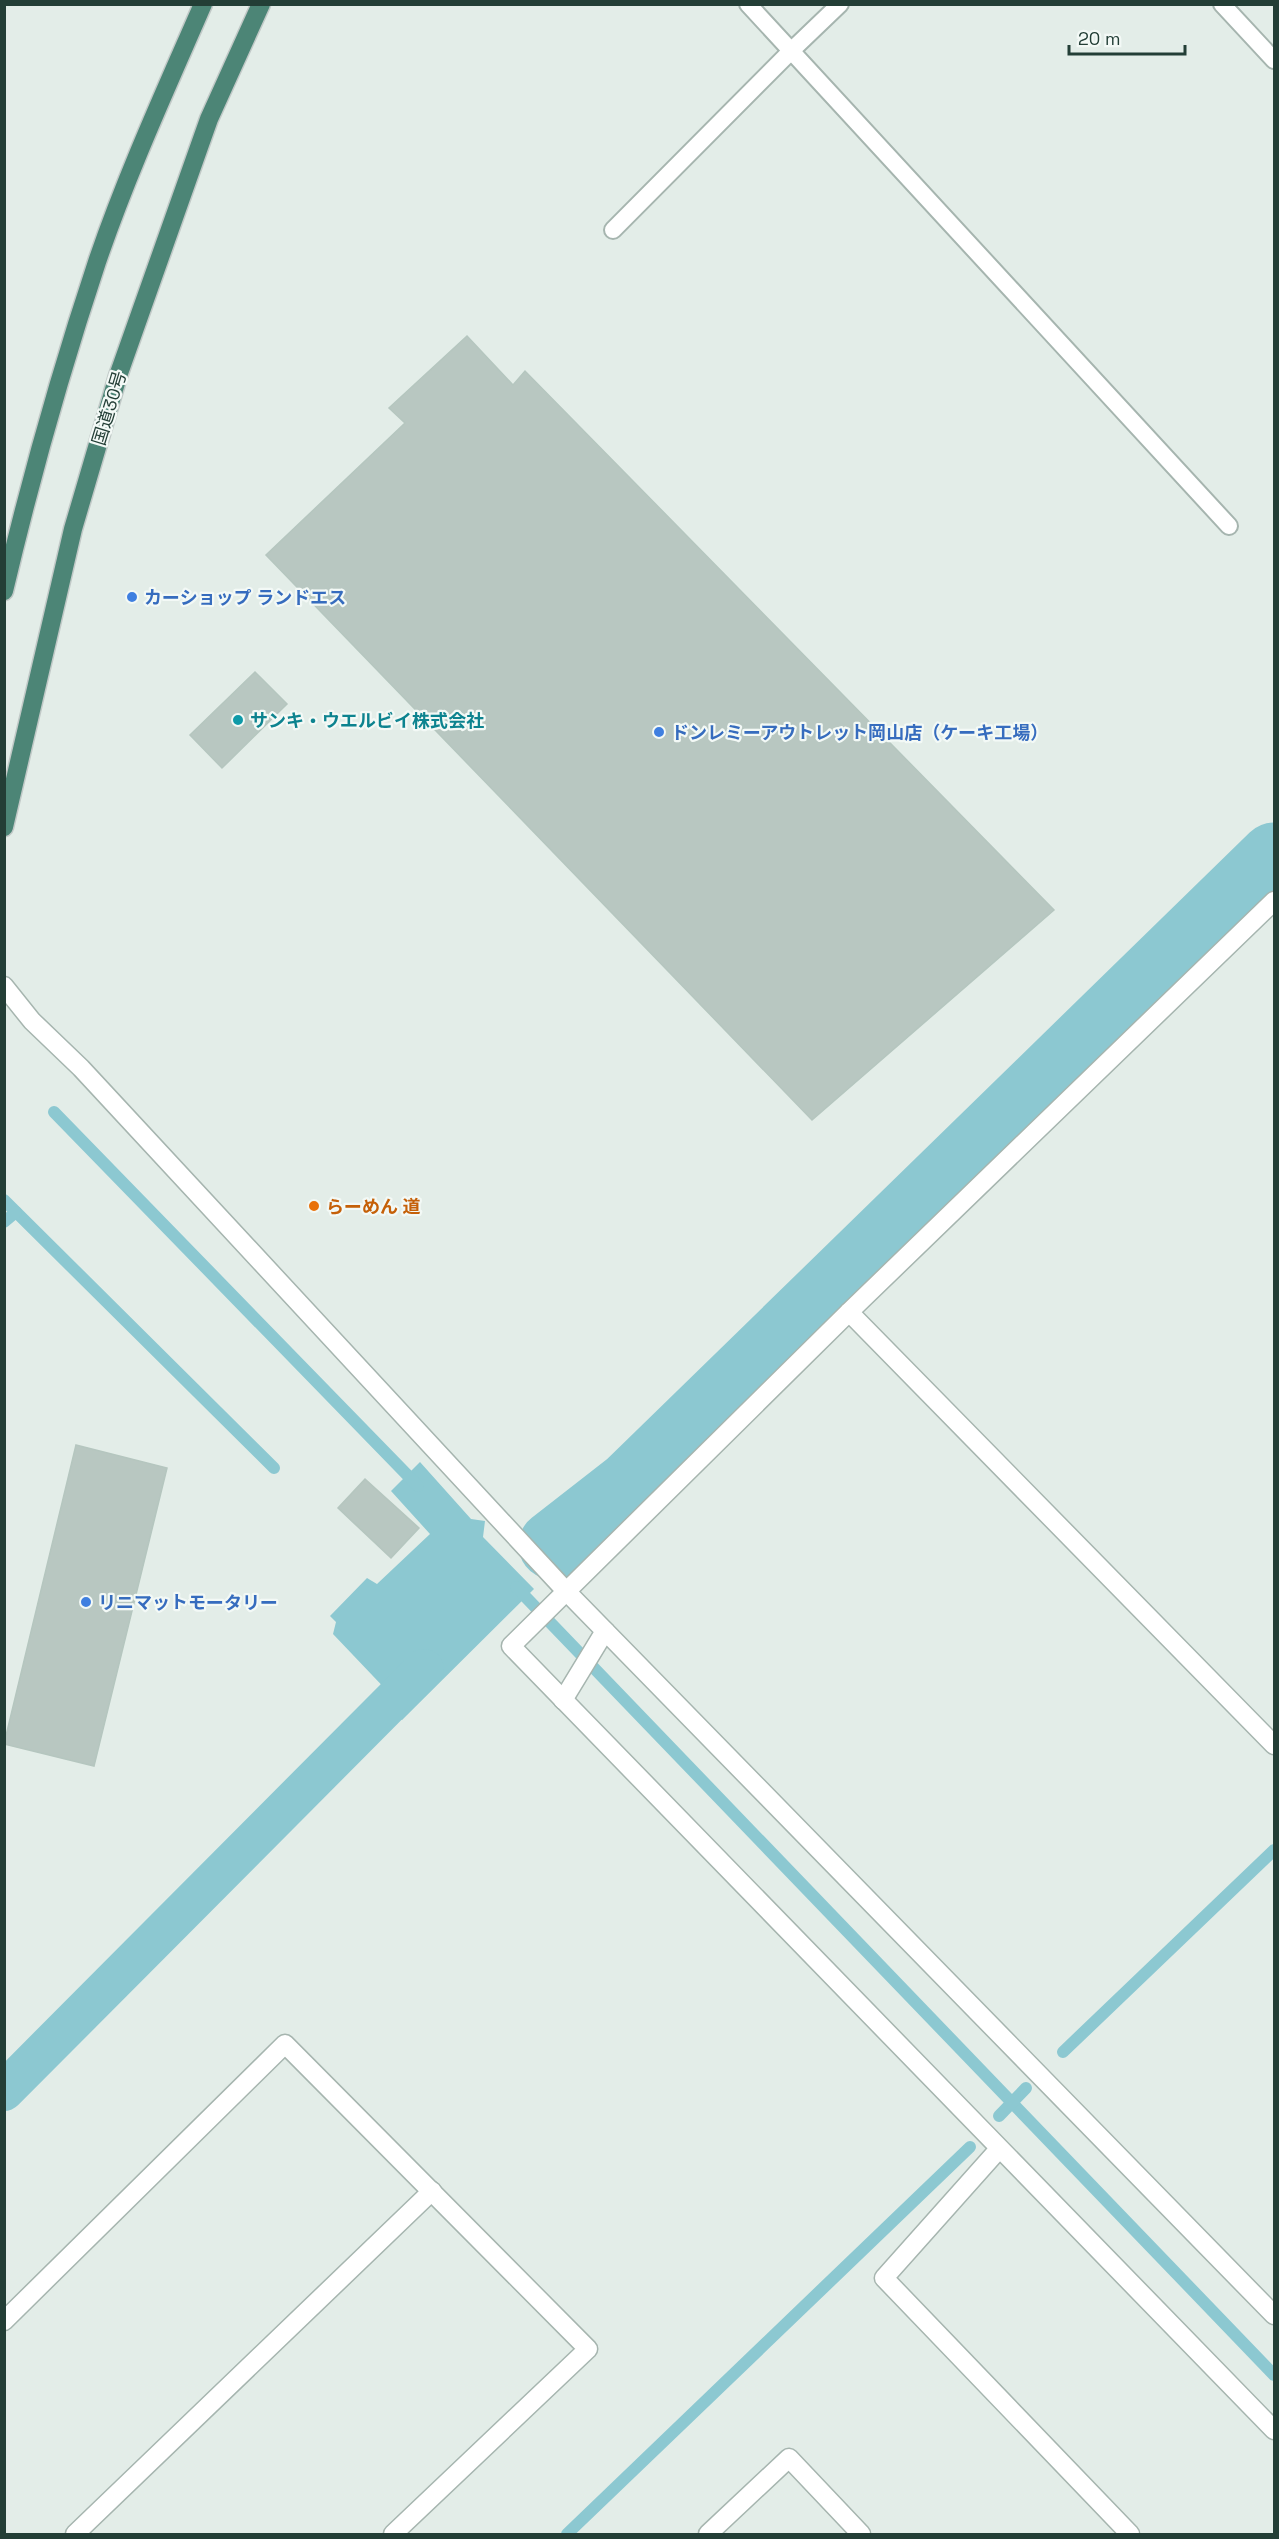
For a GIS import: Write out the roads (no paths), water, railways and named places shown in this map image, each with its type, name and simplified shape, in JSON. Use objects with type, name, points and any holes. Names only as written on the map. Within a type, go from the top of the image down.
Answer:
[{"type":"highway","points":[[4,591],[23,513],[98,261],[162,98],[203,4]]},
{"type":"highway","name":"国道30号","points":[[4,827],[73,529],[118,376],[209,119],[261,4]]},
{"type":"street","points":[[1275,901],[849,1312],[511,1646],[567,1694],[999,2149],[1275,2430]]},
{"type":"street","points":[[4,986],[32,1021],[81,1068],[601,1637],[1275,2314]]},
{"type":"street","points":[[849,1312],[1275,1745]]},
{"type":"street","points":[[567,1694],[601,1637]]},
{"type":"street","points":[[4,2321],[285,2044],[588,2349],[393,2535]]},
{"type":"street","points":[[999,2149],[884,2278],[1130,2535]]},
{"type":"street","points":[[75,2535],[432,2192]]},
{"type":"street","points":[[708,2535],[789,2458],[861,2535]]},
{"type":"lane","points":[[748,4],[1229,526]]},
{"type":"lane","points":[[613,230],[840,4]]},
{"type":"lane","points":[[1222,4],[1275,60]]},
{"type":"water","points":[[420,1462],[471,1519],[485,1521],[483,1537],[534,1589],[402,1720],[382,1706],[392,1696],[333,1634],[336,1622],[330,1616],[367,1578],[377,1584],[430,1534],[391,1491]]},
{"type":"waterway","points":[[553,1545],[630,1485],[1274,857]]},
{"type":"waterway","points":[[54,1112],[418,1486]]},
{"type":"waterway","points":[[4,1200],[274,1468]]},
{"type":"waterway","points":[[4,1222],[16,1212]]},
{"type":"waterway","points":[[543,1521],[595,1512]]},
{"type":"waterway","points":[[516,1587],[1274,2375]]},
{"type":"waterway","points":[[4,2091],[424,1669]]},
{"type":"waterway","points":[[1063,2052],[1274,1850]]},
{"type":"waterway","points":[[999,2116],[1026,2088]]},
{"type":"waterway","points":[[567,2534],[970,2147]]},
{"type":"place","name":"カーショップ ランドエス","points":[[132,597]]},
{"type":"place","name":"サンキ・ウエルビイ株式会社","points":[[238,720]]},
{"type":"place","name":"ドンレミーアウトレット岡山店（ケーキ工場）","points":[[659,732]]},
{"type":"place","name":"らーめん 道","points":[[314,1206]]},
{"type":"place","name":"リニマットモータリー","points":[[86,1602]]}]
